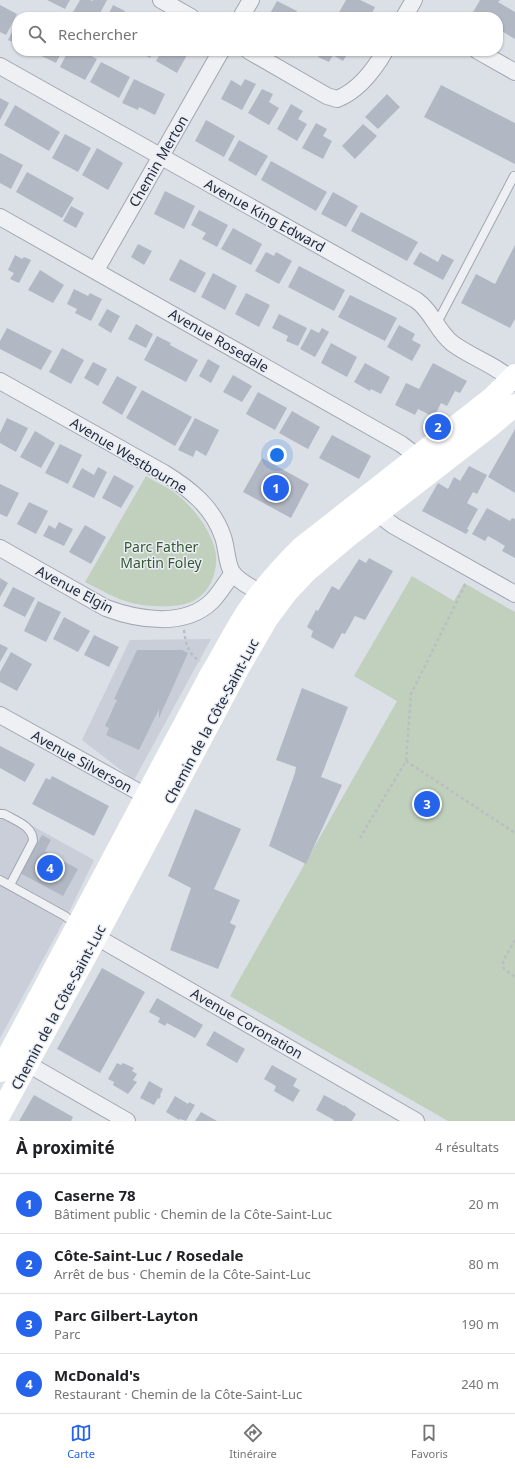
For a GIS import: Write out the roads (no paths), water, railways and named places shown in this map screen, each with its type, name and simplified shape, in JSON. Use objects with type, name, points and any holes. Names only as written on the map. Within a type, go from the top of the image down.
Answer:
[{"type":"main road","name":"Chemin de la Côte-Saint-Luc","points":[[0,1114],[249,649],[280,570],[301,548],[371,506],[425,463],[486,402],[514,379]]},
{"type":"main road","name":"Chemin de la Côte-Saint-Luc","points":[[425,463],[489,427],[515,405]]},
{"type":"main road","name":"Chemin de la Côte-Saint-Luc","points":[[3,1057],[78,926],[237,628],[270,598]]},
{"type":"street","points":[[161,0],[181,12]]},
{"type":"street","points":[[244,12],[251,0]]},
{"type":"street","name":"Chemin Merton","points":[[96,270],[218,56]]},
{"type":"street","points":[[258,56],[327,96],[337,99],[351,91],[365,79],[382,56]]},
{"type":"street","points":[[487,56],[515,72]]},
{"type":"street","name":"Avenue King Edward","points":[[0,66],[416,300],[424,307],[444,335],[452,343],[514,379]]},
{"type":"street","name":"Avenue Rosedale","points":[[0,217],[402,444],[425,463]]},
{"type":"street","name":"Avenue Westbourne","points":[[0,381],[164,473],[186,487],[203,503],[217,524],[224,541],[233,573]]},
{"type":"street","points":[[371,506],[394,526],[515,594]]},
{"type":"street","name":"Avenue Elgin","points":[[0,548],[106,608],[139,618],[174,618],[199,610],[212,601],[233,573]]},
{"type":"street","points":[[233,573],[241,581],[270,598]]},
{"type":"street","name":"Avenue Silverson","points":[[0,716],[165,807]]},
{"type":"street","name":"Avenue Coronation","points":[[78,926],[416,1121]]},
{"type":"street","points":[[3,1057],[28,1064],[126,1121]]},
{"type":"lane","points":[[437,324],[514,176]]},
{"type":"lane","points":[[0,814],[4,814],[29,828],[33,835],[33,841],[10,886]]},
{"type":"lane","points":[[0,880],[64,916],[78,926]]},
{"type":"place","name":"Côte-Saint-Luc / Rosedale","points":[[438,427]]},
{"type":"place","name":"Caserne 78","points":[[276,488]]},
{"type":"place","name":"Parc Gilbert-Layton","points":[[427,804]]},
{"type":"place","name":"McDonald's","points":[[50,868]]},
{"type":"park label","name":"Parc Father Martin Foley","points":[[161,554]]}]
